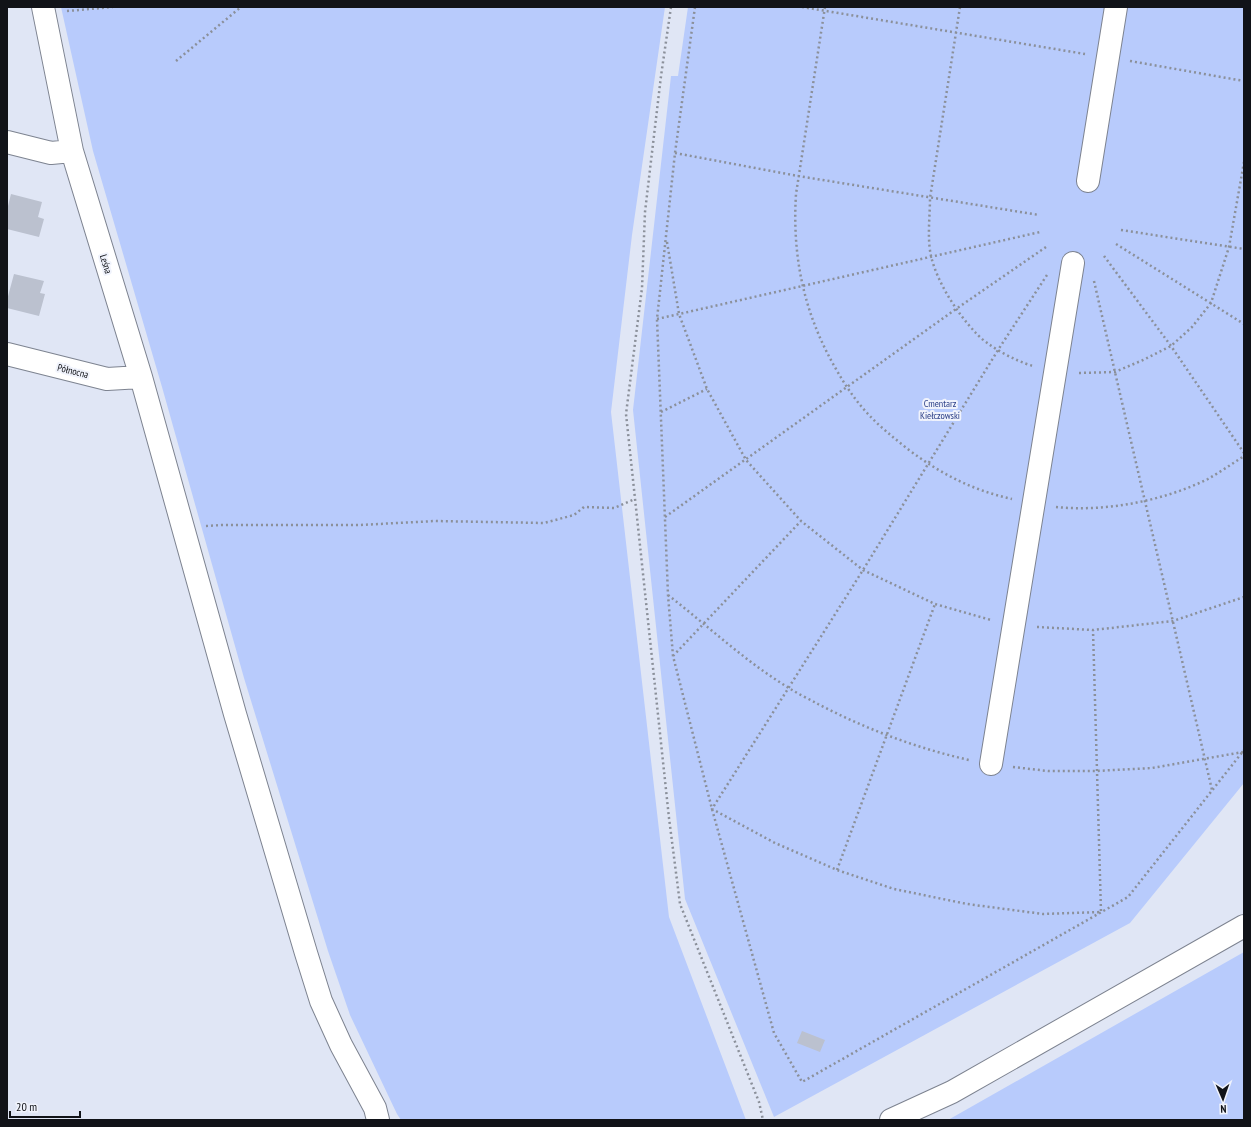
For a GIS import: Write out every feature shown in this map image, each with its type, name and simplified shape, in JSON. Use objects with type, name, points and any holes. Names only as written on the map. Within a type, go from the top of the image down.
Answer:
[{"type":"street","points":[[1088,181],[1116,7]]},
{"type":"street","name":"Leśna","points":[[44,10],[72,151],[140,377],[235,714],[321,1001],[341,1045],[375,1108],[378,1120]]},
{"type":"street","points":[[7,142],[51,153],[72,151]]},
{"type":"street","points":[[991,764],[1073,263]]},
{"type":"street","name":"Północna","points":[[7,354],[107,379],[140,377]]},
{"type":"street","points":[[891,1120],[952,1092],[1244,926]]},
{"type":"path","points":[[44,10],[113,7]]},
{"type":"path","points":[[176,61],[241,7]]},
{"type":"path","points":[[671,7],[660,76],[645,212],[642,288],[626,414],[669,818],[680,904],[759,1102],[763,1120]]},
{"type":"path","points":[[695,7],[675,153],[657,319],[668,595],[673,656],[712,809],[774,1033],[802,1082],[1128,897],[1244,751]]},
{"type":"path","points":[[802,7],[1244,80]]},
{"type":"path","points":[[825,7],[798,176],[794,216],[797,256],[802,286],[811,317],[825,351],[847,388],[867,413],[889,435],[928,464],[962,482],[990,494],[1060,508],[1114,506],[1144,502],[1207,479],[1244,456]]},
{"type":"path","points":[[960,7],[930,198],[929,229],[931,256],[943,287],[956,308],[976,333],[998,350],[1024,363],[1056,373],[1085,374],[1115,372],[1170,346],[1192,327],[1211,303],[1229,247],[1244,162]]},
{"type":"path","points":[[675,153],[798,176],[1039,215]]},
{"type":"path","points":[[1122,230],[1244,249]]},
{"type":"path","points":[[657,319],[1040,232]]},
{"type":"path","points":[[666,238],[679,314],[707,390],[746,460],[801,521],[864,570],[935,604],[1014,626],[1093,630],[1174,621],[1244,596]]},
{"type":"path","points":[[1116,244],[1244,324]]},
{"type":"path","points":[[665,517],[847,388],[956,308],[1046,247]]},
{"type":"path","points":[[1104,256],[1170,346],[1244,453]]},
{"type":"path","points":[[712,809],[864,570],[998,350],[1049,271]]},
{"type":"path","points":[[1094,279],[1144,502],[1174,621],[1212,790]]},
{"type":"path","points":[[660,413],[707,390]]},
{"type":"path","points":[[183,529],[222,525],[360,525],[435,521],[544,523],[574,515],[584,507],[614,508],[635,499]]},
{"type":"path","points":[[673,656],[801,521]]},
{"type":"path","points":[[668,595],[746,658],[789,688],[837,714],[887,736],[938,753],[991,764],[1048,771],[1096,771],[1152,768],[1244,751]]},
{"type":"path","points":[[837,870],[935,604]]},
{"type":"path","points":[[1093,630],[1101,912]]},
{"type":"path","points":[[712,809],[775,843],[837,870],[894,889],[967,904],[1043,914],[1101,912]]},
{"type":"green space","points":[[61,7],[665,7],[632,235],[611,412],[669,917],[746,1120],[401,1120],[397,1114],[350,1015],[328,951],[244,678],[162,387],[93,151]]},
{"type":"green space","name":"Cmentarz Kiełczowski","points":[[688,7],[1244,7],[1244,783],[1130,923],[774,1117],[685,899],[633,410],[671,76],[678,76]]},
{"type":"green space","points":[[1244,952],[1244,1120],[948,1120]]},
{"type":"building","points":[[11,194],[42,202],[38,217],[44,219],[39,237],[7,229],[7,210]]},
{"type":"building","points":[[14,274],[44,281],[40,293],[45,294],[39,316],[7,308],[7,300]]},
{"type":"building","points":[[802,1031],[825,1040],[820,1052],[797,1043]]}]
